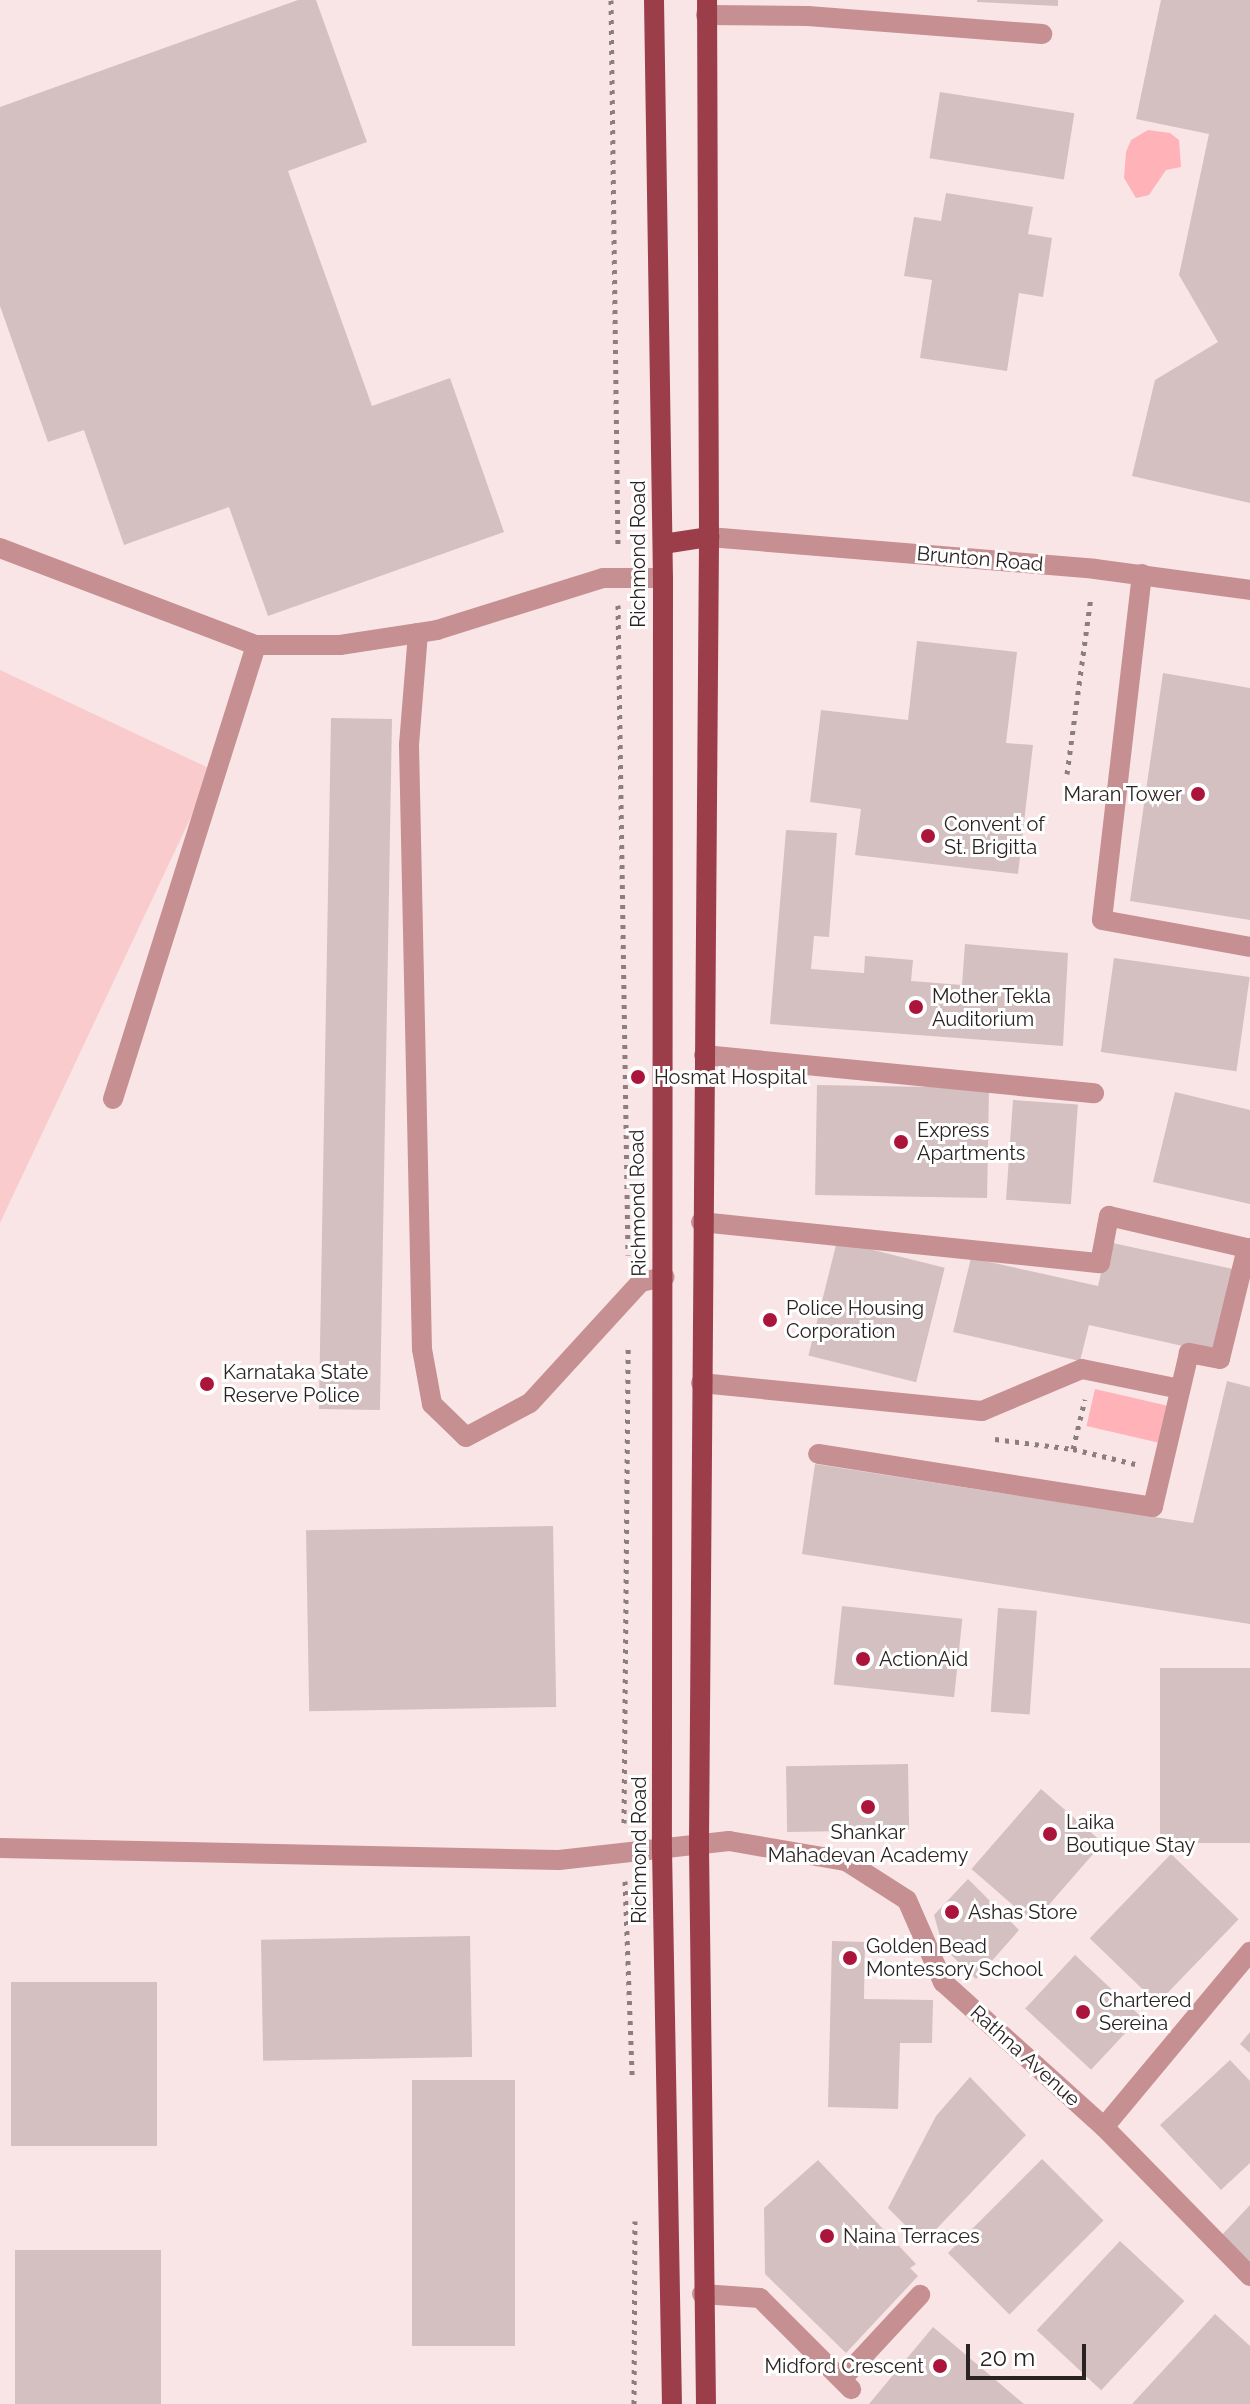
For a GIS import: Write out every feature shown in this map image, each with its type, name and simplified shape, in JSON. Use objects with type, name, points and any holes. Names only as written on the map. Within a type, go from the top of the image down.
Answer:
[{"type":"main road","name":"Richmond Road","points":[[654,0],[663,544],[659,1074],[664,1277],[662,1850],[672,2404]]},
{"type":"main road","points":[[706,8],[709,537],[701,1222],[699,1844],[702,2294],[706,2404]]},
{"type":"main road","points":[[663,544],[709,537]]},
{"type":"main road","points":[[664,1523],[701,1522]]},
{"type":"street","points":[[706,8],[809,8],[1042,34]]},
{"type":"street","name":"Brunton Road","points":[[709,537],[1142,574],[1250,590]]},
{"type":"street","points":[[0,548],[256,645],[340,645],[418,633],[618,578],[663,578]]},
{"type":"street","points":[[1142,574],[1102,920],[1250,947]]},
{"type":"street","points":[[418,633],[409,745],[422,1349],[432,1404],[466,1437],[530,1403],[641,1282],[664,1277]]},
{"type":"street","points":[[113,1099],[256,645]]},
{"type":"street","points":[[704,1055],[1094,1093]]},
{"type":"street","points":[[701,1222],[1100,1263],[1109,1216],[1247,1248],[1220,1359],[1189,1353],[1153,1507],[818,1454]]},
{"type":"street","points":[[701,1383],[982,1411],[1082,1369],[1180,1389]]},
{"type":"street","name":"Rathna Avenue","points":[[0,1848],[559,1860],[624,1856],[729,1841],[846,1861],[907,1900],[943,1982],[1104,2127],[1250,2276]]},
{"type":"street","points":[[1104,2127],[1250,1952]]},
{"type":"street","points":[[702,2294],[760,2298],[847,2384],[920,2295]]},
{"type":"path","points":[[611,0],[629,1294],[624,1856],[632,2078]]},
{"type":"path","points":[[1067,774],[1089,607]]},
{"type":"path","points":[[634,2404],[635,2218]]},
{"type":"shaded area","points":[[1148,130],[1170,133],[1179,140],[1181,167],[1166,170],[1149,195],[1136,198],[1124,178],[1126,152],[1131,140]]},
{"type":"shaded area","points":[[0,670],[213,770],[0,1223]]},
{"type":"shaded area","points":[[1095,1389],[1174,1407],[1165,1444],[1086,1426]]},
{"type":"building","points":[[298,0],[316,0],[367,142],[288,171],[372,406],[450,378],[504,532],[268,616],[229,507],[124,545],[84,430],[48,442],[0,306],[0,107]]},
{"type":"building","points":[[1058,0],[1058,6],[977,2]]},
{"type":"building","points":[[1161,0],[1250,0],[1250,503],[1132,476],[1155,380],[1218,342],[1179,275],[1209,134],[1136,119]]},
{"type":"building","points":[[940,92],[1074,113],[1064,179],[930,158]]},
{"type":"building","points":[[946,193],[1033,207],[1028,234],[1052,238],[1043,297],[1019,293],[1007,371],[920,358],[932,280],[904,276],[914,217],[941,221]]},
{"type":"building","points":[[917,641],[1017,652],[1006,743],[1033,745],[1018,874],[855,855],[861,809],[810,802],[821,710],[908,720]]},
{"type":"building","name":"Maran Tower","points":[[1163,673],[1250,688],[1250,920],[1130,901]]},
{"type":"building","points":[[331,718],[392,719],[380,1410],[319,1409]]},
{"type":"building","points":[[786,830],[837,833],[829,937],[814,936],[811,969],[864,973],[865,956],[913,960],[911,981],[962,985],[965,944],[1068,953],[1063,1046],[770,1024]]},
{"type":"building","points":[[1114,958],[1250,977],[1236,1071],[1101,1052]]},
{"type":"building","name":"Express Apartments","points":[[817,1085],[989,1088],[987,1198],[815,1195]]},
{"type":"building","points":[[1175,1092],[1250,1110],[1250,1204],[1153,1182]]},
{"type":"building","points":[[1013,1100],[1078,1105],[1071,1204],[1006,1200]]},
{"type":"building","points":[[837,1241],[945,1268],[916,1382],[808,1355]]},
{"type":"building","points":[[1108,1242],[1233,1269],[1214,1353],[1089,1325],[1080,1361],[953,1332],[971,1258],[1098,1286]]},
{"type":"building","points":[[1227,1381],[1250,1387],[1250,1624],[802,1554],[815,1464],[1193,1523]]},
{"type":"building","points":[[553,1526],[556,1707],[309,1711],[306,1530]]},
{"type":"building","points":[[842,1606],[962,1619],[954,1697],[834,1685]]},
{"type":"building","points":[[998,1608],[1037,1611],[1030,1714],[991,1712]]},
{"type":"building","points":[[1160,1668],[1250,1668],[1250,1843],[1160,1843]]},
{"type":"building","points":[[908,1764],[909,1830],[787,1832],[786,1766]]},
{"type":"building","points":[[1041,1789],[1103,1843],[1033,1923],[971,1869]]},
{"type":"building","points":[[1171,1854],[1239,1919],[1157,2003],[1090,1938]]},
{"type":"building","points":[[968,1879],[1019,1930],[976,1979],[943,1947],[934,1915]]},
{"type":"building","points":[[470,1936],[472,2057],[263,2061],[261,1940]]},
{"type":"building","points":[[832,1941],[865,1942],[864,1999],[933,2000],[932,2043],[900,2043],[898,2109],[828,2107]]},
{"type":"building","name":"Chartered Sereina","points":[[1075,1955],[1141,2016],[1091,2070],[1025,2008]]},
{"type":"building","points":[[11,1982],[157,1982],[157,2146],[11,2146]]},
{"type":"building","points":[[1250,2032],[1250,2053],[1240,2044]]},
{"type":"building","points":[[1230,2060],[1250,2081],[1250,2163],[1221,2190],[1160,2125]]},
{"type":"building","points":[[970,2077],[1026,2135],[923,2243],[888,2208],[936,2116]]},
{"type":"building","points":[[412,2080],[515,2080],[515,2346],[412,2346]]},
{"type":"building","points":[[1042,2159],[1104,2221],[1009,2315],[948,2253]]},
{"type":"building","name":"Naina Terraces","points":[[818,2160],[916,2264],[910,2268],[918,2276],[846,2353],[765,2274],[764,2208]]},
{"type":"building","points":[[1250,2205],[1250,2262],[1221,2236]]},
{"type":"building","points":[[1120,2241],[1184,2301],[1101,2390],[1037,2330]]},
{"type":"building","points":[[15,2250],[161,2250],[161,2404],[15,2404]]},
{"type":"building","points":[[1215,2314],[1250,2346],[1250,2404],[1132,2404]]},
{"type":"building","name":"Midford Crescent","points":[[933,2327],[1024,2404],[869,2404]]},
{"type":"place","name":"Maran Tower","points":[[1198,794]]},
{"type":"place","name":"Convent of St. Brigitta","points":[[928,836]]},
{"type":"place","name":"Mother Tekla Auditorium","points":[[916,1007]]},
{"type":"place","name":"Hosmat Hospital","points":[[638,1077]]},
{"type":"place","name":"Express Apartments","points":[[901,1142]]},
{"type":"place","name":"Police Housing Corporation","points":[[770,1320]]},
{"type":"place","name":"Karnataka State Reserve Police","points":[[207,1384]]},
{"type":"place","name":"ActionAid","points":[[863,1659]]},
{"type":"place","name":"Shankar Mahadevan Academy","points":[[868,1807]]},
{"type":"place","name":"Laika Boutique Stay","points":[[1050,1834]]},
{"type":"place","name":"Ashas Store","points":[[952,1912]]},
{"type":"place","name":"Golden Bead Montessory School","points":[[850,1958]]},
{"type":"place","name":"Chartered Sereina","points":[[1083,2012]]},
{"type":"place","name":"Naina Terraces","points":[[827,2236]]},
{"type":"place","name":"Midford Crescent","points":[[940,2366]]}]
